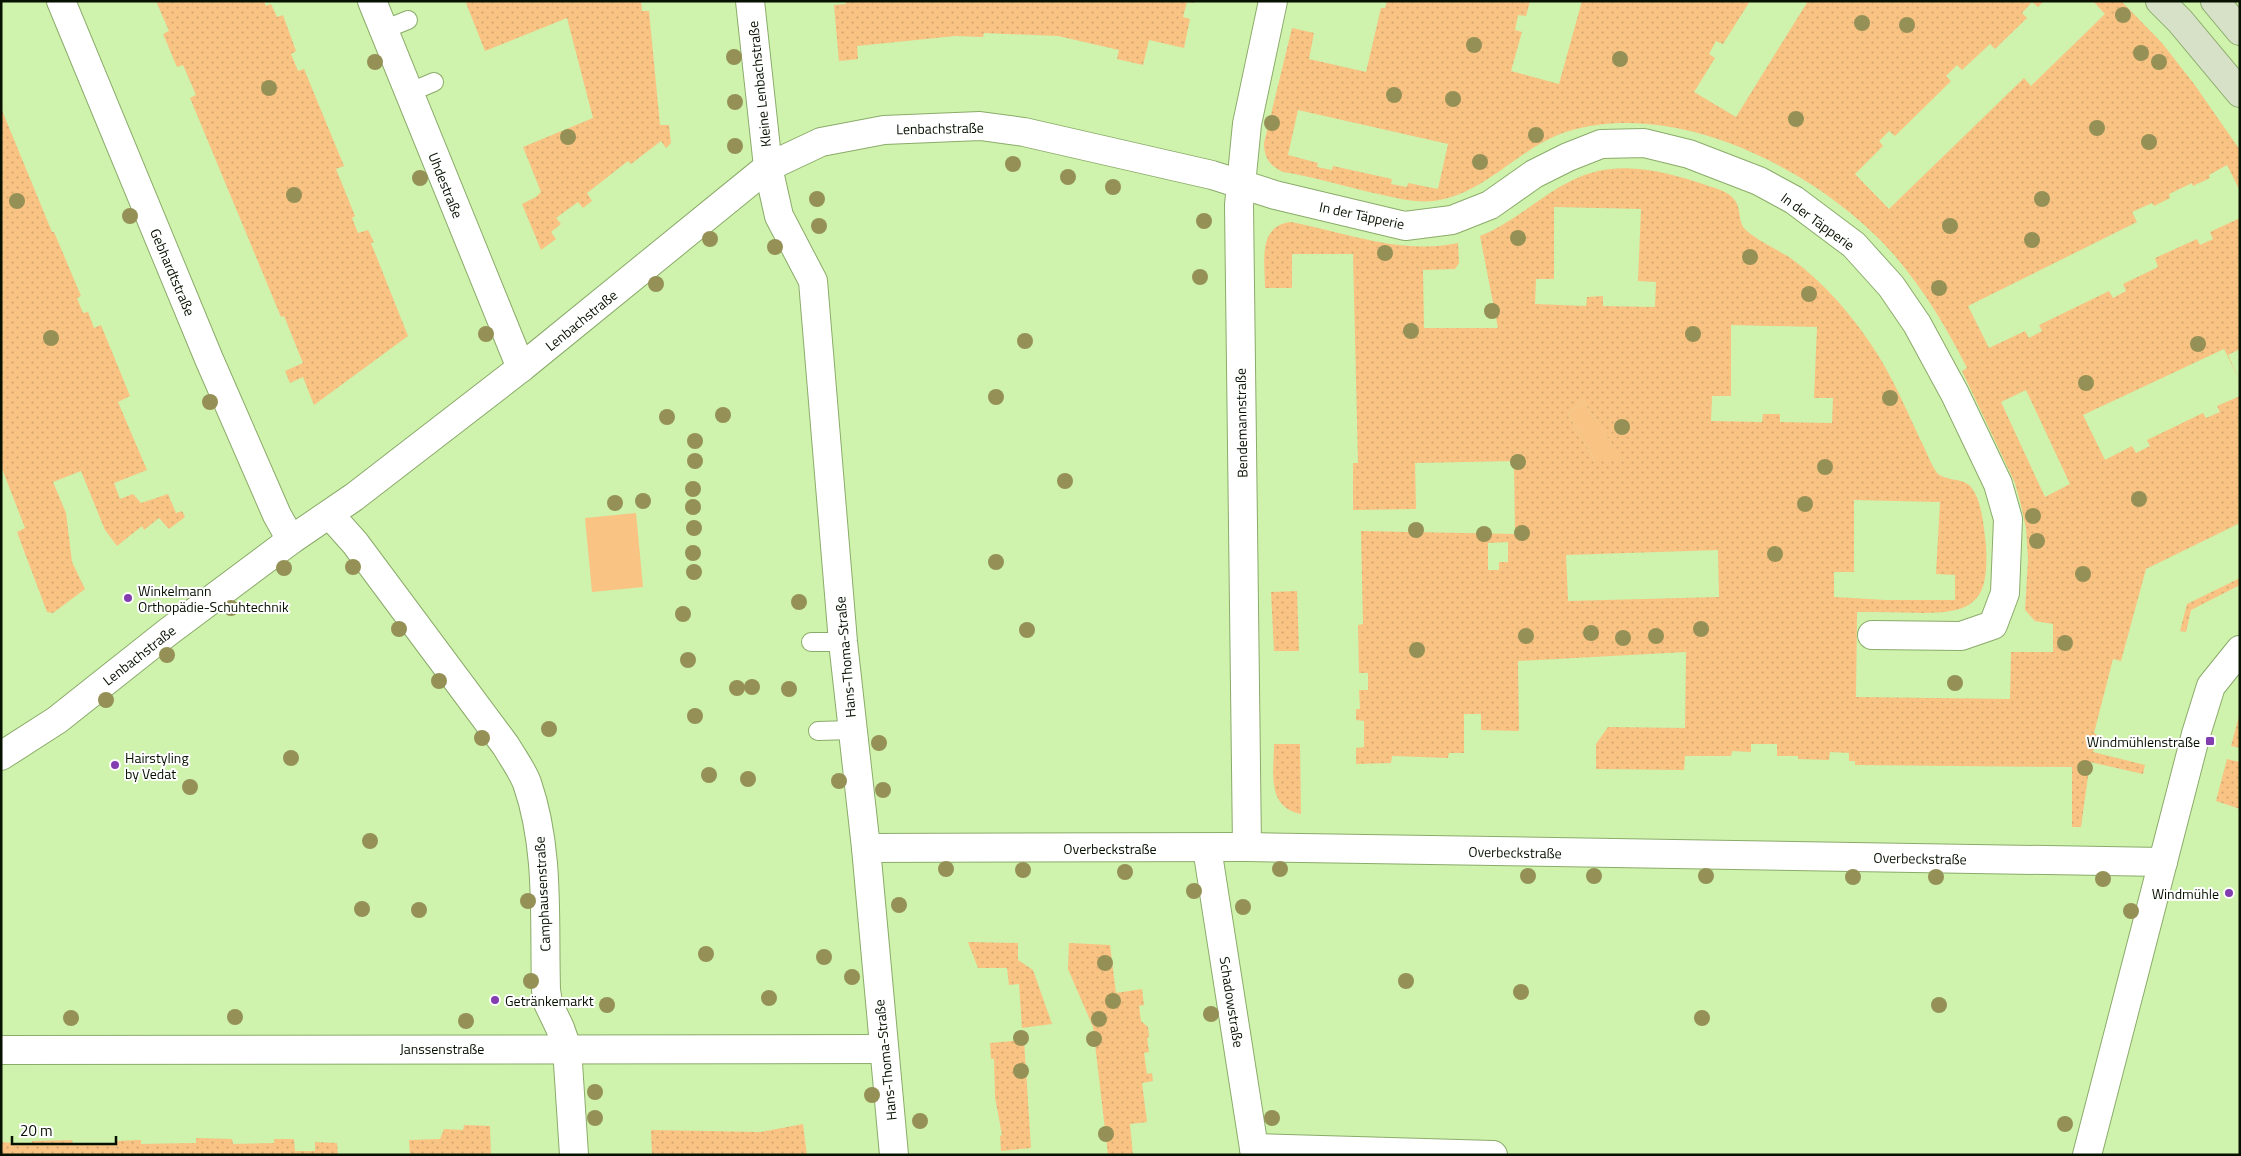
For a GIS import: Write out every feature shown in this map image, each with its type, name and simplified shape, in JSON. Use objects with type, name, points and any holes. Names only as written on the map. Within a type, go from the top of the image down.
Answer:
[{"type":"main road","points":[[2160,1],[2180,20],[2240,93]]},
{"type":"main road","points":[[2215,1],[2240,31]]},
{"type":"street","name":"Gebhardtstraße","points":[[61,1],[210,359],[278,515],[291,540]]},
{"type":"street","name":"Uhdestraße","points":[[372,1],[396,25],[408,93],[522,368]]},
{"type":"street","name":"Kleine Lenbachstraße","points":[[750,1],[768,167]]},
{"type":"street","name":"Bendemannstraße","points":[[1247,847],[1240,183],[1248,124],[1273,1]]},
{"type":"street","name":"Lenbachstraße","points":[[3,747],[57,720],[168,632],[291,540],[330,516],[522,368],[768,167],[821,142],[884,130],[980,126],[1024,132],[1240,183]]},
{"type":"street","name":"In der Täpperie","points":[[1240,183],[1275,195],[1405,226],[1427,224],[1452,220],[1490,205],[1534,174],[1601,144],[1644,143],[1689,154],[1758,181],[1794,200],[1854,245],[1891,286],[1917,324],[1955,394],[1998,484],[2008,519],[2005,593],[1993,625],[1961,636],[1872,635]]},
{"type":"street","name":"Hans-Thoma-Straße","points":[[768,167],[779,216],[813,281],[843,642],[866,848],[894,1155]]},
{"type":"street","name":"Camphausenstraße","points":[[330,516],[355,543],[506,746],[526,781],[537,816],[542,848],[546,990],[548,1003],[567,1048],[574,1155]]},
{"type":"street","points":[[2087,1155],[2211,686],[2240,650]]},
{"type":"street","name":"Overbeckstraße","points":[[866,848],[1247,847],[2164,862]]},
{"type":"street","name":"Schadowstraße","points":[[1207,848],[1255,1152]]},
{"type":"street","name":"Janssenstraße","points":[[1,1050],[883,1049]]},
{"type":"street","points":[[1255,1152],[1494,1155]]},
{"type":"lane","points":[[408,93],[434,82]]},
{"type":"lane","points":[[811,642],[843,642]]},
{"type":"lane","points":[[818,731],[852,730]]},
{"type":"shaded area","points":[[156,1],[264,1],[266,6],[271,4],[277,17],[283,15],[296,51],[291,54],[298,71],[304,69],[344,166],[336,169],[355,216],[352,218],[358,233],[368,230],[374,242],[371,243],[408,336],[314,405],[303,377],[290,383],[285,371],[303,363],[284,316],[281,317],[190,98],[196,95],[183,65],[177,67],[163,34],[169,31]]},
{"type":"shaded area","points":[[470,1],[641,1],[642,11],[649,11],[660,125],[669,125],[671,143],[666,148],[661,141],[631,164],[628,161],[587,193],[592,201],[583,208],[578,202],[556,218],[561,224],[551,232],[556,239],[541,250],[522,204],[536,197],[541,192],[523,147],[593,118],[567,18],[485,51],[466,3]]},
{"type":"shaded area","points":[[846,1],[1194,1],[1194,3],[1187,2],[1183,17],[1190,19],[1184,48],[1149,40],[1143,65],[1117,59],[1119,50],[1058,36],[984,33],[983,37],[955,36],[857,46],[858,59],[839,61],[834,5],[846,4]]},
{"type":"shaded area","points":[[1387,1],[1530,1],[1526,16],[1518,15],[1515,30],[1522,32],[1511,71],[1559,84],[1582,1],[1750,1],[1723,44],[1716,41],[1709,54],[1715,58],[1694,92],[1736,117],[1808,1],[2044,1],[2038,7],[2032,2],[2022,13],[2027,18],[1995,49],[1990,44],[1962,70],[1957,65],[1946,76],[1951,81],[1895,136],[1889,131],[1879,141],[1883,146],[1855,174],[1889,209],[2024,78],[2031,86],[2105,14],[2093,1],[2121,1],[2126,6],[2162,43],[2194,84],[2240,150],[2240,191],[2227,165],[2209,175],[2210,178],[2193,186],[2192,183],[2169,194],[2170,198],[2154,206],[2152,203],[2132,212],[2137,222],[1968,306],[1989,348],[2025,331],[2029,338],[2042,331],[2039,325],[2109,291],[2113,298],[2126,291],[2123,284],[2158,267],[2155,258],[2197,239],[2200,245],[2213,239],[2210,232],[2240,218],[2240,349],[2228,355],[2240,381],[2224,349],[2083,415],[2105,460],[2132,446],[2136,453],[2150,446],[2147,440],[2203,413],[2206,418],[2220,412],[2217,406],[2240,396],[2240,523],[2146,569],[2121,661],[2113,659],[2094,733],[2097,735],[2093,752],[2145,765],[2143,774],[2090,762],[2081,827],[2072,827],[2072,767],[1855,765],[1855,761],[1849,761],[1849,753],[1830,752],[1829,760],[1798,759],[1798,756],[1777,756],[1777,744],[1751,744],[1751,752],[1732,751],[1731,756],[1685,756],[1684,770],[1596,769],[1596,744],[1608,727],[1685,728],[1686,652],[1518,661],[1519,731],[1481,730],[1481,714],[1464,714],[1464,753],[1449,753],[1448,758],[1392,756],[1391,763],[1356,764],[1356,748],[1364,747],[1364,721],[1356,720],[1356,709],[1360,709],[1359,690],[1368,690],[1368,673],[1359,673],[1358,625],[1363,624],[1361,531],[1515,534],[1514,461],[1415,463],[1416,509],[1353,510],[1353,463],[1358,463],[1353,254],[1292,254],[1292,288],[1265,288],[1264,257],[1268,238],[1273,230],[1280,225],[1291,222],[1395,245],[1437,246],[1458,243],[1459,263],[1455,269],[1423,270],[1424,328],[1498,328],[1480,236],[1496,229],[1566,183],[1598,171],[1626,168],[1653,171],[1680,177],[1727,193],[1736,202],[1742,223],[1747,231],[1789,257],[1815,278],[1827,289],[1859,327],[1889,375],[1937,473],[1945,478],[1967,484],[1978,499],[1986,545],[1985,579],[1981,591],[1975,600],[1967,606],[1955,610],[1922,613],[1857,612],[1856,697],[2010,699],[2011,652],[2053,652],[2053,624],[2035,621],[2025,610],[2028,559],[2026,528],[2015,483],[1962,371],[1967,368],[1951,338],[1906,269],[1865,225],[1829,197],[1789,171],[1747,150],[1702,134],[1657,125],[1612,123],[1569,131],[1551,138],[1534,147],[1487,180],[1453,197],[1434,201],[1413,201],[1378,194],[1283,172],[1271,164],[1265,153],[1264,143],[1292,28],[1314,33],[1309,59],[1366,72],[1381,8],[1385,8]],"holes":[[[1298,110],[1448,144],[1438,189],[1408,183],[1407,187],[1391,184],[1392,179],[1333,166],[1332,170],[1317,167],[1318,163],[1288,155]],[[1554,207],[1641,209],[1638,281],[1656,282],[1655,307],[1603,306],[1603,296],[1587,297],[1586,306],[1535,304],[1536,279],[1554,279]],[[1731,325],[1817,327],[1814,398],[1833,398],[1832,423],[1780,422],[1780,414],[1763,414],[1762,422],[1711,421],[1712,396],[1731,396]],[[2026,390],[2070,484],[2045,497],[2001,402]],[[1583,401],[1623,460],[1595,461],[1568,414]],[[1854,500],[1940,502],[1936,574],[1955,575],[1955,600],[1886,600],[1834,597],[1834,572],[1854,572]],[[1508,542],[1508,562],[1499,562],[1499,570],[1488,570],[1488,543]],[[1718,550],[1719,597],[1568,601],[1566,555]]]},
{"type":"shaded area","points":[[1,108],[52,232],[54,232],[81,296],[77,298],[83,313],[88,312],[94,328],[101,325],[130,396],[118,402],[147,470],[114,483],[120,499],[133,494],[141,503],[168,494],[176,513],[182,511],[185,517],[169,529],[159,518],[144,530],[142,526],[117,546],[105,530],[81,471],[53,482],[66,513],[72,562],[85,589],[53,613],[47,612],[17,532],[25,528],[1,466]]},
{"type":"shaded area","points":[[1583,401],[1624,461],[1595,461],[1568,414]]},
{"type":"shaded area","points":[[636,513],[643,587],[592,592],[585,518]]},
{"type":"shaded area","points":[[2240,578],[2240,585],[2191,610],[2186,632],[2180,631],[2187,604]]},
{"type":"shaded area","points":[[1297,591],[1299,651],[1274,651],[1271,592]]},
{"type":"shaded area","points":[[2240,712],[2240,748],[2231,746]]},
{"type":"shaded area","points":[[1274,744],[1300,744],[1301,814],[1290,810],[1282,804],[1277,796],[1273,777]]},
{"type":"shaded area","points":[[2227,759],[2240,762],[2240,809],[2216,801]]},
{"type":"shaded area","points":[[968,942],[1018,943],[1018,960],[1033,970],[1052,1024],[1022,1028],[1019,984],[1009,985],[1007,968],[978,968]]},
{"type":"shaded area","points":[[1069,943],[1110,945],[1116,993],[1142,989],[1144,1005],[1139,1006],[1141,1021],[1148,1027],[1149,1037],[1147,1038],[1149,1052],[1144,1053],[1147,1074],[1152,1073],[1153,1081],[1142,1083],[1147,1122],[1130,1124],[1133,1155],[1108,1155],[1093,1027],[1068,969]]},
{"type":"shaded area","points":[[1024,1040],[1031,1148],[1001,1151],[1000,1136],[1002,1135],[995,1097],[994,1059],[991,1059],[990,1043]]},
{"type":"shaded area","points":[[803,1124],[807,1155],[652,1155],[651,1130],[761,1132]]},
{"type":"shaded area","points":[[464,1125],[490,1126],[491,1155],[410,1155],[409,1140],[440,1139],[444,1129],[463,1130]]},
{"type":"shaded area","points":[[196,1138],[232,1139],[233,1144],[274,1143],[274,1139],[294,1139],[295,1151],[315,1151],[315,1142],[337,1143],[338,1155],[1,1155],[1,1142],[32,1145],[32,1141],[72,1140],[73,1144],[116,1144],[116,1141],[141,1140],[141,1144],[196,1143]]},
{"type":"place","name":"Winkelmann Orthopädie-Schuhtechnik","points":[[128,598]]},
{"type":"place","name":"Windmühlenstraße","points":[[2210,741]]},
{"type":"place","name":"Hairstyling by Vedat","points":[[115,765]]},
{"type":"place","name":"Windmühle","points":[[2229,893]]},
{"type":"place","name":"Getränkemarkt","points":[[495,1000]]}]
